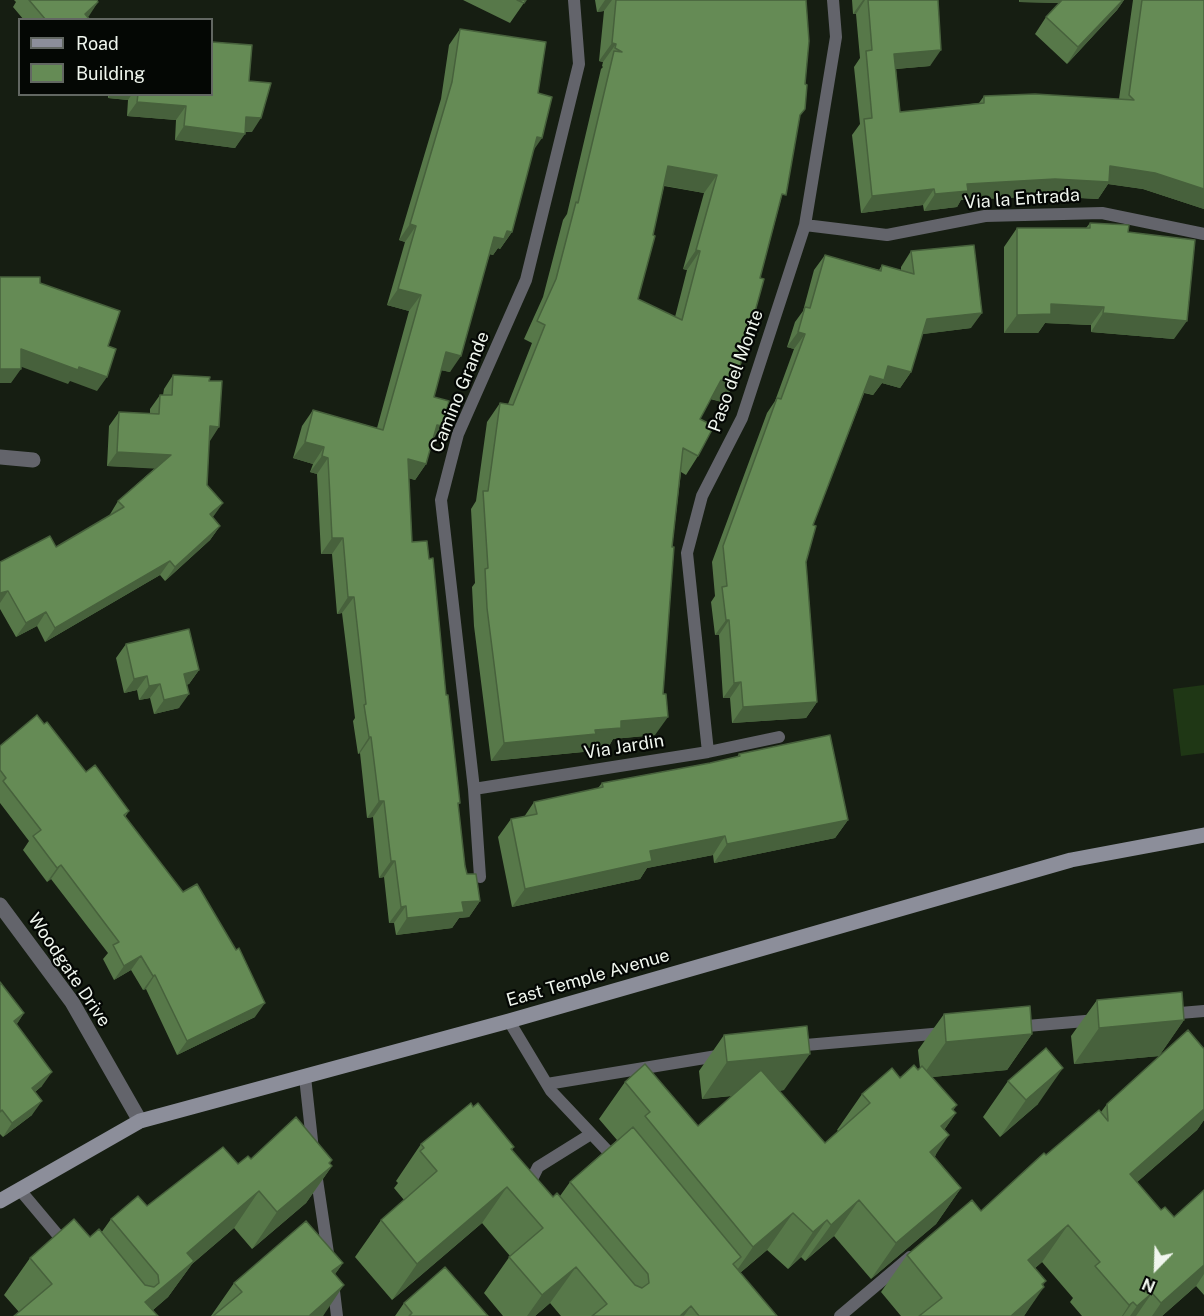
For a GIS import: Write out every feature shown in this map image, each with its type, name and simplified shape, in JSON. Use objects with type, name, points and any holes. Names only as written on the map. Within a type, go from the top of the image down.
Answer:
[{"type":"main road","name":"East Temple Avenue","points":[[0,1201],[140,1121],[509,1021],[1071,860],[1204,836]]},
{"type":"street","points":[[0,457],[33,460]]},
{"type":"street","name":"Woodgate Drive","points":[[0,904],[72,1002],[140,1121]]},
{"type":"lane","name":"Camino Grande","points":[[480,877],[474,789],[441,500],[458,434],[526,280],[579,64],[574,0]]},
{"type":"lane","name":"Paso del Monte","points":[[708,752],[687,553],[702,496],[741,417],[805,225],[836,37],[833,0]]},
{"type":"lane","name":"Via la Entrada","points":[[805,225],[887,235],[985,216],[1102,213],[1204,234]]},
{"type":"lane","name":"Via Jardin","points":[[474,789],[708,752],[779,737]]},
{"type":"lane","points":[[1157,1015],[1204,1011]]},
{"type":"lane","points":[[1005,1028],[1110,1019]]},
{"type":"lane","points":[[509,1021],[547,1084],[629,1175]]},
{"type":"lane","points":[[783,1047],[958,1032]]},
{"type":"lane","points":[[547,1084],[736,1053]]},
{"type":"lane","points":[[305,1077],[317,1189],[337,1316]]},
{"type":"lane","points":[[528,1197],[528,1186],[538,1167],[591,1134]]},
{"type":"lane","points":[[20,1190],[72,1252]]},
{"type":"lane","points":[[840,1316],[920,1248]]},
{"type":"green space","points":[[1204,685],[1204,753],[1181,756],[1173,689]]},
{"type":"building","points":[[29,0],[97,0],[98,2],[85,14],[88,18],[44,18]]},
{"type":"building","points":[[616,0],[806,0],[809,41],[805,109],[800,115],[786,195],[782,194],[760,278],[764,279],[735,384],[721,380],[700,419],[714,426],[698,456],[683,448],[672,547],[674,547],[663,694],[666,694],[668,717],[621,721],[621,728],[595,730],[596,734],[504,743],[487,608],[485,569],[488,568],[483,491],[488,491],[500,403],[513,405],[545,325],[537,321],[556,279],[576,202],[578,203],[614,51],[622,52],[615,48],[616,44],[612,43]],"holes":[[[668,166],[717,175],[696,250],[700,251],[682,320],[638,299],[655,236],[653,235]]]},
{"type":"building","points":[[868,0],[938,0],[941,50],[894,54],[900,112],[984,103],[984,96],[1035,94],[1134,100],[1129,95],[1142,0],[1204,0],[1204,189],[1155,173],[1110,166],[1109,182],[1055,179],[967,184],[968,191],[935,194],[934,189],[872,196],[864,119],[872,118],[866,51],[872,50]]},
{"type":"building","points":[[1062,0],[1123,0],[1078,47],[1046,17]]},
{"type":"building","points":[[460,29],[546,42],[538,93],[552,97],[542,138],[537,137],[512,232],[507,231],[504,239],[494,237],[461,356],[446,352],[434,397],[449,401],[442,426],[437,425],[426,464],[408,459],[412,542],[427,541],[429,559],[433,558],[465,866],[467,874],[476,874],[480,901],[462,902],[464,912],[407,918],[406,906],[401,907],[395,861],[391,861],[384,801],[379,801],[371,737],[369,737],[364,705],[366,704],[354,597],[348,597],[343,538],[332,538],[328,458],[322,456],[324,447],[305,442],[313,410],[383,430],[421,295],[398,289],[416,226],[410,224],[452,82]]},
{"type":"building","points":[[213,42],[252,45],[249,81],[271,83],[261,118],[246,117],[245,134],[184,126],[186,106],[137,102],[138,96],[213,96]]},
{"type":"building","points":[[1090,223],[1129,225],[1128,232],[1195,240],[1187,321],[1103,313],[1104,307],[1051,304],[1051,314],[1017,315],[1017,228],[1090,228]]},
{"type":"building","points":[[974,245],[982,313],[927,319],[911,372],[888,366],[884,380],[870,376],[813,525],[816,526],[806,562],[817,702],[743,707],[741,682],[734,683],[729,620],[726,620],[722,587],[727,586],[723,546],[777,398],[781,399],[805,334],[798,332],[805,307],[810,308],[825,255],[881,271],[882,265],[914,274],[911,251]]},
{"type":"building","points":[[0,277],[40,277],[40,283],[120,311],[108,346],[116,349],[107,377],[79,367],[78,370],[21,349],[21,369],[0,369]]},
{"type":"building","points":[[173,375],[210,377],[209,381],[222,381],[219,427],[210,426],[207,485],[223,503],[210,514],[220,526],[175,567],[170,561],[55,628],[46,612],[26,623],[8,591],[0,593],[0,562],[50,536],[56,547],[124,507],[118,501],[171,455],[117,452],[119,412],[159,414],[160,395],[172,395]]},
{"type":"building","points":[[189,629],[199,670],[184,674],[189,694],[164,700],[160,684],[149,686],[147,676],[134,679],[126,644]]},
{"type":"building","points":[[37,715],[44,724],[47,722],[86,772],[95,765],[129,811],[124,815],[183,892],[197,884],[236,950],[239,948],[265,1003],[187,1041],[155,975],[153,976],[141,956],[124,966],[113,945],[119,942],[61,865],[57,868],[33,836],[41,830],[3,781],[6,778],[0,770],[0,746]]},
{"type":"building","points":[[830,735],[848,820],[727,844],[725,836],[650,851],[652,861],[525,889],[511,819],[537,814],[534,802],[603,787],[602,783],[710,763],[740,756],[739,754]]},
{"type":"building","points":[[0,982],[24,1013],[14,1021],[52,1072],[32,1088],[42,1101],[12,1123],[2,1110],[0,1112]]},
{"type":"building","points":[[1182,992],[1184,1020],[1099,1028],[1097,1000]]},
{"type":"building","points":[[1030,1006],[1032,1034],[946,1042],[944,1014]]},
{"type":"building","points":[[807,1026],[810,1054],[727,1062],[724,1035]]},
{"type":"building","points":[[1188,1030],[1204,1049],[1204,1109],[1130,1174],[1161,1210],[1165,1207],[1174,1217],[1204,1190],[1204,1265],[1161,1303],[1152,1293],[1137,1306],[1133,1302],[1129,1305],[1095,1266],[1100,1262],[1068,1225],[1028,1260],[1046,1281],[1042,1284],[1044,1287],[1011,1316],[919,1316],[942,1298],[907,1255],[972,1200],[981,1211],[1044,1153],[1046,1155],[1099,1110],[1108,1121],[1107,1104]]},
{"type":"building","points":[[1046,1048],[1063,1068],[1026,1100],[1008,1081]]},
{"type":"building","points":[[645,1064],[698,1126],[761,1070],[825,1143],[870,1103],[862,1094],[892,1068],[900,1078],[914,1065],[918,1070],[922,1066],[957,1105],[952,1109],[956,1113],[941,1126],[949,1135],[930,1152],[961,1188],[896,1243],[859,1200],[831,1225],[827,1220],[813,1232],[793,1213],[753,1247],[645,1116],[650,1112],[625,1082]]},
{"type":"building","points":[[471,1103],[473,1107],[478,1103],[514,1147],[511,1149],[553,1197],[557,1193],[635,1285],[642,1288],[649,1283],[648,1274],[570,1182],[633,1127],[741,1257],[733,1264],[777,1316],[699,1316],[691,1306],[680,1316],[592,1316],[607,1304],[576,1267],[542,1295],[509,1257],[543,1228],[507,1187],[417,1264],[381,1220],[437,1171],[420,1151],[424,1148],[421,1144]]},
{"type":"building","points":[[296,1117],[332,1160],[329,1163],[332,1166],[277,1212],[259,1191],[187,1253],[194,1261],[145,1302],[158,1316],[14,1316],[52,1284],[30,1258],[74,1219],[90,1237],[99,1229],[145,1285],[154,1287],[159,1283],[158,1275],[111,1219],[138,1196],[147,1206],[223,1147],[238,1164],[248,1156],[251,1159]]},
{"type":"building","points":[[306,1221],[343,1263],[332,1271],[344,1285],[309,1316],[213,1316],[242,1292],[234,1283]]},
{"type":"building","points":[[445,1267],[488,1316],[409,1316],[412,1313],[404,1303]]}]
